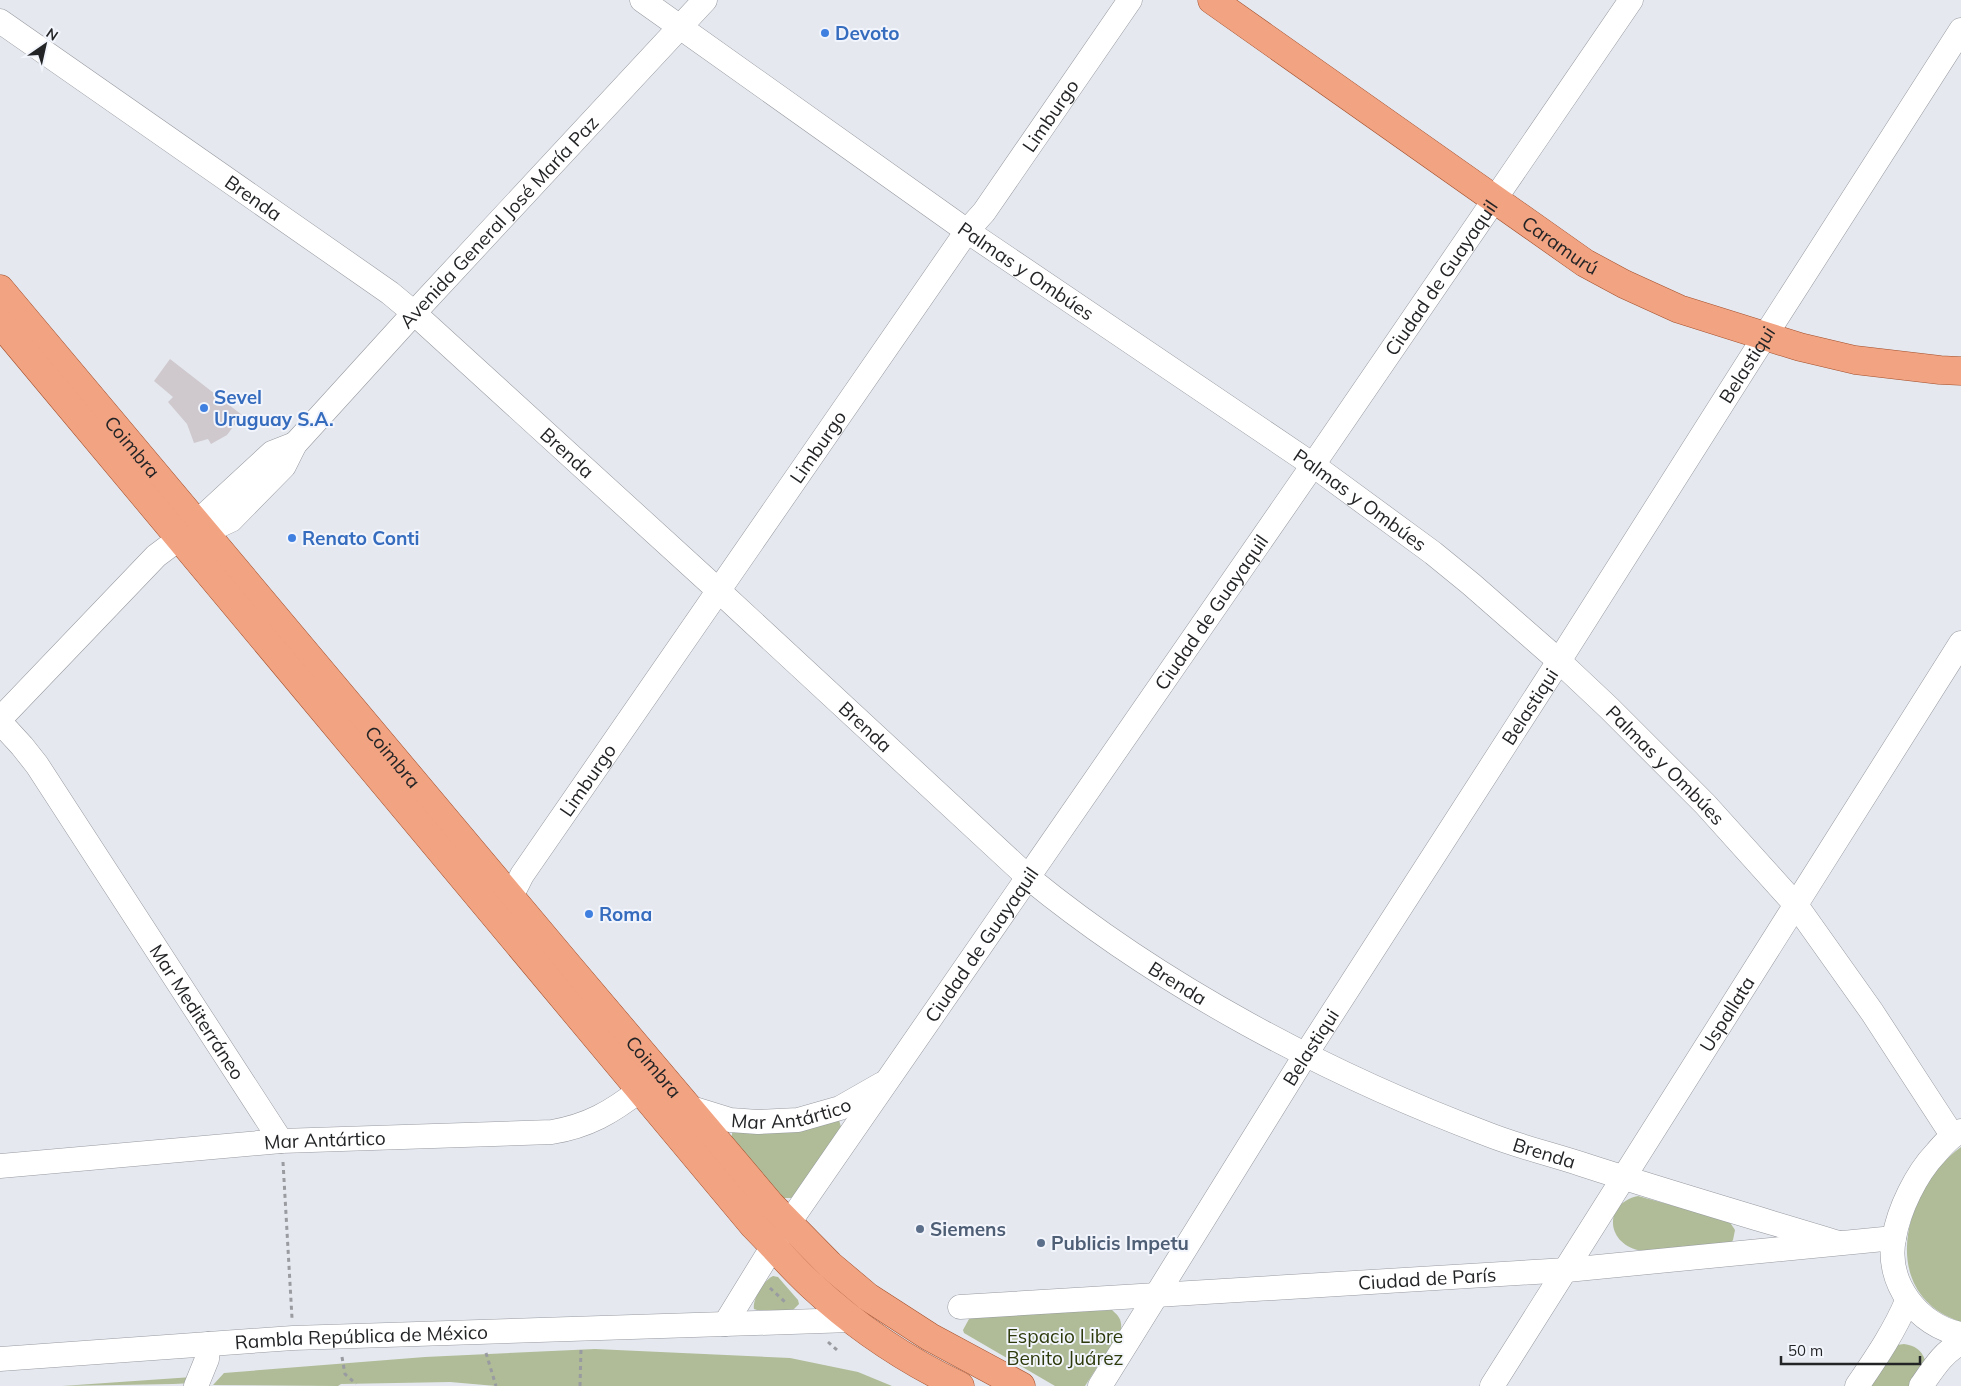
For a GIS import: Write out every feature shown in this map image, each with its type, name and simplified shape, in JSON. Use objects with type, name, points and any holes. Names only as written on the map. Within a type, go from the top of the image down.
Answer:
[{"type":"main road","name":"Caramurú","points":[[1212,0],[1585,264],[1624,284],[1679,309],[1800,347],[1855,360],[1961,371]]},
{"type":"main road","name":"Coimbra","points":[[0,289],[640,1090],[753,1225],[811,1285],[851,1320]]},
{"type":"main road","name":"Coimbra","points":[[0,323],[194,531],[511,897],[688,1107],[790,1224],[830,1265],[868,1297],[930,1337],[1021,1386]]},
{"type":"main road","points":[[851,1320],[930,1372],[960,1386]]},
{"type":"street","name":"Palmas y Ombúes","points":[[642,0],[967,231],[1313,465],[1433,553],[1559,661],[1705,804],[1796,905],[1957,1133]]},
{"type":"street","name":"Avenida General José María Paz","points":[[0,721],[117,594],[156,556],[194,531],[231,520],[284,466],[294,444],[705,0]]},
{"type":"street","name":"Limburgo","points":[[511,897],[522,875],[967,231],[984,212],[1130,0]]},
{"type":"street","name":"Ciudad de Guayaquil","points":[[790,1224],[1631,0]]},
{"type":"street","name":"Brenda","points":[[0,22],[390,294],[414,313],[1029,878],[1059,902],[1163,974],[1306,1054],[1396,1096],[1487,1134],[1622,1178],[1839,1243]]},
{"type":"street","name":"Belastiqui","points":[[1100,1386],[1306,1054],[1961,30]]},
{"type":"street","name":"Uspallata","points":[[1492,1386],[1567,1270],[1622,1178],[1961,643]]},
{"type":"street","name":"Mar Mediterráneo","points":[[0,721],[37,765],[281,1141]]},
{"type":"street","name":"Mar Antártico","points":[[688,1107],[730,1120],[758,1122],[798,1120],[840,1108],[888,1081]]},
{"type":"street","name":"Mar Antártico","points":[[0,1166],[281,1141],[552,1132],[574,1128],[596,1119],[617,1108],[640,1090]]},
{"type":"street","points":[[1957,1133],[1924,1166],[1913,1186],[1894,1238],[1893,1256],[1897,1277],[1907,1301],[1920,1314],[1935,1324],[1961,1334]]},
{"type":"street","points":[[725,1324],[773,1246],[790,1224]]},
{"type":"street","name":"Ciudad de París","points":[[960,1307],[1567,1270],[1894,1238]]},
{"type":"street","points":[[1856,1386],[1898,1324],[1907,1301]]},
{"type":"street","name":"Rambla República de México","points":[[0,1359],[293,1338],[851,1320]]},
{"type":"street","points":[[1922,1386],[1941,1358],[1952,1347],[1961,1343]]},
{"type":"street","points":[[196,1386],[207,1360],[208,1344]]},
{"type":"path","points":[[281,1141],[293,1338]]},
{"type":"path","points":[[580,1386],[582,1348]]},
{"type":"path","points":[[341,1351],[346,1374],[356,1384]]},
{"type":"path","points":[[486,1351],[496,1386]]},
{"type":"green space","points":[[839,1120],[841,1127],[796,1195],[791,1198],[783,1198],[731,1138],[733,1130]]},
{"type":"green space","points":[[1961,1147],[1961,1322],[1934,1308],[1917,1289],[1908,1265],[1907,1240],[1913,1213],[1925,1188],[1941,1165]]},
{"type":"green space","points":[[1638,1196],[1729,1221],[1735,1230],[1733,1240],[1729,1246],[1642,1251],[1630,1247],[1621,1241],[1615,1233],[1614,1215],[1618,1207],[1626,1200]]},
{"type":"green space","points":[[773,1276],[778,1277],[798,1300],[799,1304],[793,1310],[754,1309],[759,1290]]},
{"type":"green space","name":"Espacio Libre Benito Juárez","points":[[1112,1310],[1120,1318],[1121,1330],[1085,1386],[1055,1386],[964,1333],[963,1330],[969,1319],[975,1316]]},
{"type":"green space","points":[[1904,1344],[1917,1349],[1922,1353],[1925,1360],[1913,1386],[1867,1386],[1897,1345]]},
{"type":"green space","points":[[595,1349],[790,1358],[858,1372],[892,1386],[496,1386],[450,1382],[341,1384],[338,1386],[213,1385],[224,1373],[425,1357]]},
{"type":"green space","points":[[207,1376],[194,1383],[62,1386]]},
{"type":"building","name":"Sevel Uruguay S.A.","points":[[170,359],[242,415],[227,435],[211,444],[208,439],[194,443],[187,424],[168,402],[173,397],[154,381]]},
{"type":"place","name":"Devoto","points":[[825,33]]},
{"type":"place","name":"Sevel Uruguay S.A.","points":[[204,408]]},
{"type":"place","name":"Renato Conti","points":[[292,538]]},
{"type":"place","name":"Roma","points":[[589,914]]},
{"type":"place","name":"Siemens","points":[[920,1229]]},
{"type":"place","name":"Publicis Impetu","points":[[1041,1243]]}]
